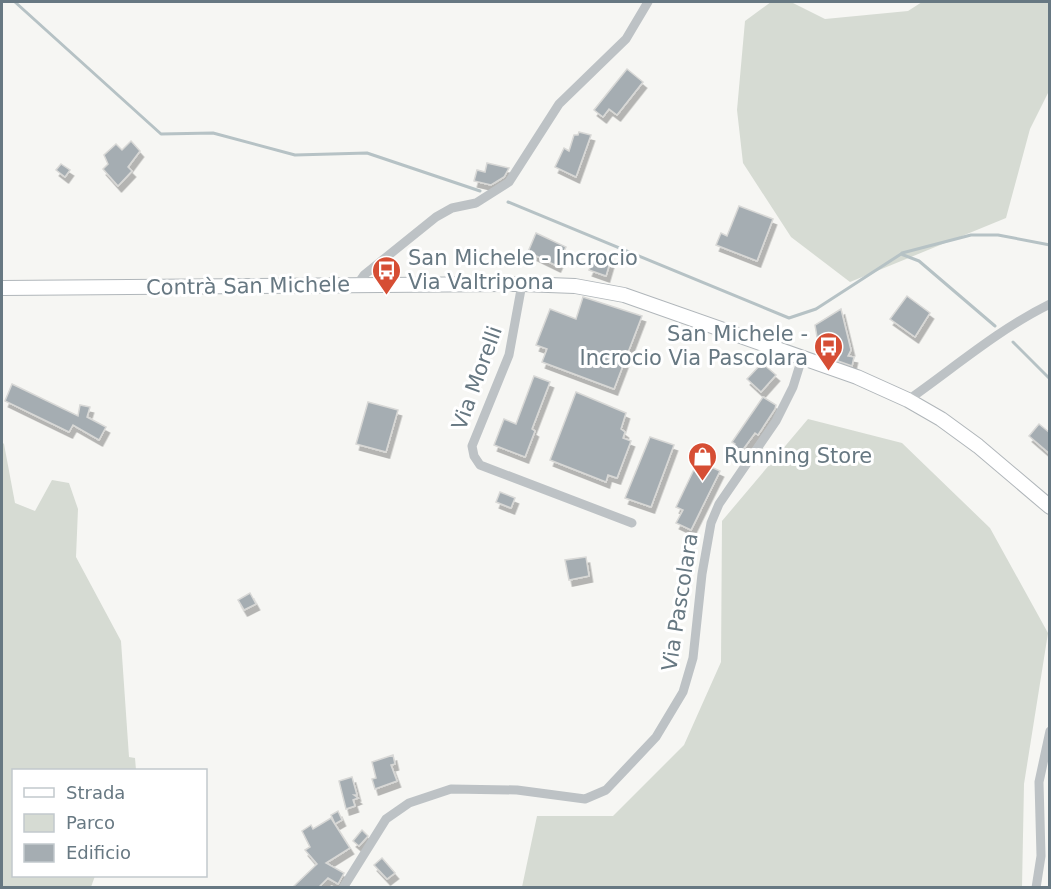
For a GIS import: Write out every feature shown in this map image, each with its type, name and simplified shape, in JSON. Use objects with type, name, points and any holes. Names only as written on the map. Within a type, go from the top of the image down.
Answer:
[{"type":"main road","name":"Contrà San Michele","points":[[2,288],[522,284],[575,286],[624,294],[857,377],[908,400],[941,419],[978,446],[1050,507]]},
{"type":"street","points":[[357,285],[364,275],[436,217],[452,208],[476,203],[509,182],[559,104],[627,39],[648,2]]},
{"type":"street","name":"Via Morelli","points":[[522,284],[509,355],[479,425],[472,446],[474,456],[480,465],[632,523]]},
{"type":"street","points":[[908,400],[1015,321],[1050,304]]},
{"type":"street","name":"Via Pascolara","points":[[344,888],[386,819],[409,803],[451,789],[517,790],[585,800],[606,790],[656,736],[684,692],[693,658],[702,574],[711,523],[719,504],[776,421],[793,387],[802,358]]},
{"type":"street","points":[[1036,888],[1045,855],[1039,782],[1050,731]]},
{"type":"green space","points":[[771,2],[791,2],[825,19],[908,11],[922,2],[1049,2],[1049,91],[1030,129],[1006,218],[850,282],[791,237],[743,163],[737,110],[745,21]]},
{"type":"green space","points":[[808,419],[902,443],[990,528],[1048,633],[1024,784],[1022,887],[522,887],[537,816],[613,816],[684,745],[721,662],[722,521]]},
{"type":"green space","points":[[2,442],[15,503],[35,511],[52,480],[69,483],[78,509],[76,557],[121,641],[129,757],[135,758],[136,769],[12,769],[12,877],[95,877],[91,887],[2,887]]},
{"type":"building","points":[[627,69],[643,82],[617,115],[609,109],[603,117],[594,110]]},
{"type":"building","points":[[579,132],[591,135],[576,177],[555,167],[564,148],[569,151],[574,135],[578,135]]},
{"type":"building","points":[[131,141],[140,151],[128,167],[132,171],[118,186],[103,169],[108,164],[104,155],[116,144],[122,150]]},
{"type":"building","points":[[487,163],[509,168],[504,177],[491,185],[474,181],[477,170],[485,172]]},
{"type":"building","points":[[61,164],[70,170],[65,177],[56,170]]},
{"type":"building","points":[[739,206],[773,219],[757,261],[716,245],[721,233],[727,236]]},
{"type":"building","points":[[536,233],[566,247],[557,266],[528,252]]},
{"type":"building","points":[[596,254],[611,259],[606,276],[589,270]]},
{"type":"building","points":[[907,296],[930,313],[915,337],[890,319]]},
{"type":"building","points":[[583,297],[642,316],[614,389],[542,362],[547,349],[536,345],[550,309],[576,319]]},
{"type":"building","points":[[841,309],[851,350],[848,356],[854,357],[852,366],[838,361],[841,347],[817,337],[815,325]]},
{"type":"building","points":[[762,363],[776,375],[761,392],[747,379]]},
{"type":"building","points":[[534,376],[550,382],[532,429],[535,431],[525,457],[494,445],[504,419],[516,424]]},
{"type":"building","points":[[12,384],[78,416],[80,405],[90,407],[87,417],[106,427],[99,440],[73,425],[69,432],[5,401]]},
{"type":"building","points":[[576,392],[626,413],[621,429],[625,432],[623,438],[631,441],[617,478],[608,475],[606,482],[550,460]]},
{"type":"building","points":[[763,397],[776,405],[775,409],[758,435],[755,433],[739,455],[731,450],[735,444],[732,442]]},
{"type":"building","points":[[368,402],[398,410],[386,452],[356,444]]},
{"type":"building","points":[[1039,424],[1050,433],[1050,454],[1029,436]]},
{"type":"building","points":[[650,437],[674,445],[651,507],[625,498]]},
{"type":"building","points":[[698,461],[720,471],[691,530],[676,523],[683,510],[676,507]]},
{"type":"building","points":[[500,492],[515,498],[511,508],[496,502]]},
{"type":"building","points":[[586,557],[589,576],[569,580],[565,560]]},
{"type":"building","points":[[250,593],[256,604],[244,610],[238,600]]},
{"type":"building","points":[[393,755],[395,764],[391,765],[397,781],[375,789],[372,779],[376,778],[372,762]]},
{"type":"building","points":[[352,777],[357,795],[354,795],[358,798],[353,800],[355,806],[346,809],[339,781]]},
{"type":"building","points":[[338,811],[342,820],[335,824],[331,815]]},
{"type":"building","points":[[331,818],[350,848],[326,863],[344,873],[338,884],[328,878],[318,888],[292,888],[317,864],[305,850],[310,847],[302,831],[311,825],[313,829]]},
{"type":"building","points":[[362,830],[368,836],[359,846],[353,841]]},
{"type":"building","points":[[382,858],[395,873],[387,879],[374,865]]},
{"type":"waterway","points":[[15,2],[161,134],[213,133],[295,155],[367,153],[480,191]]},
{"type":"waterway","points":[[508,202],[789,318],[816,309],[901,254],[919,261],[995,326]]},
{"type":"waterway","points":[[902,253],[971,235],[998,235],[1050,245]]},
{"type":"waterway","points":[[1013,342],[1050,379]]},
{"type":"place","name":"San Michele - Incrocio Via Valtripona","points":[[387,296]]},
{"type":"place","name":"San Michele - Incrocio Via Pascolara","points":[[829,372]]},
{"type":"place","name":"Running Store","points":[[703,482]]}]
